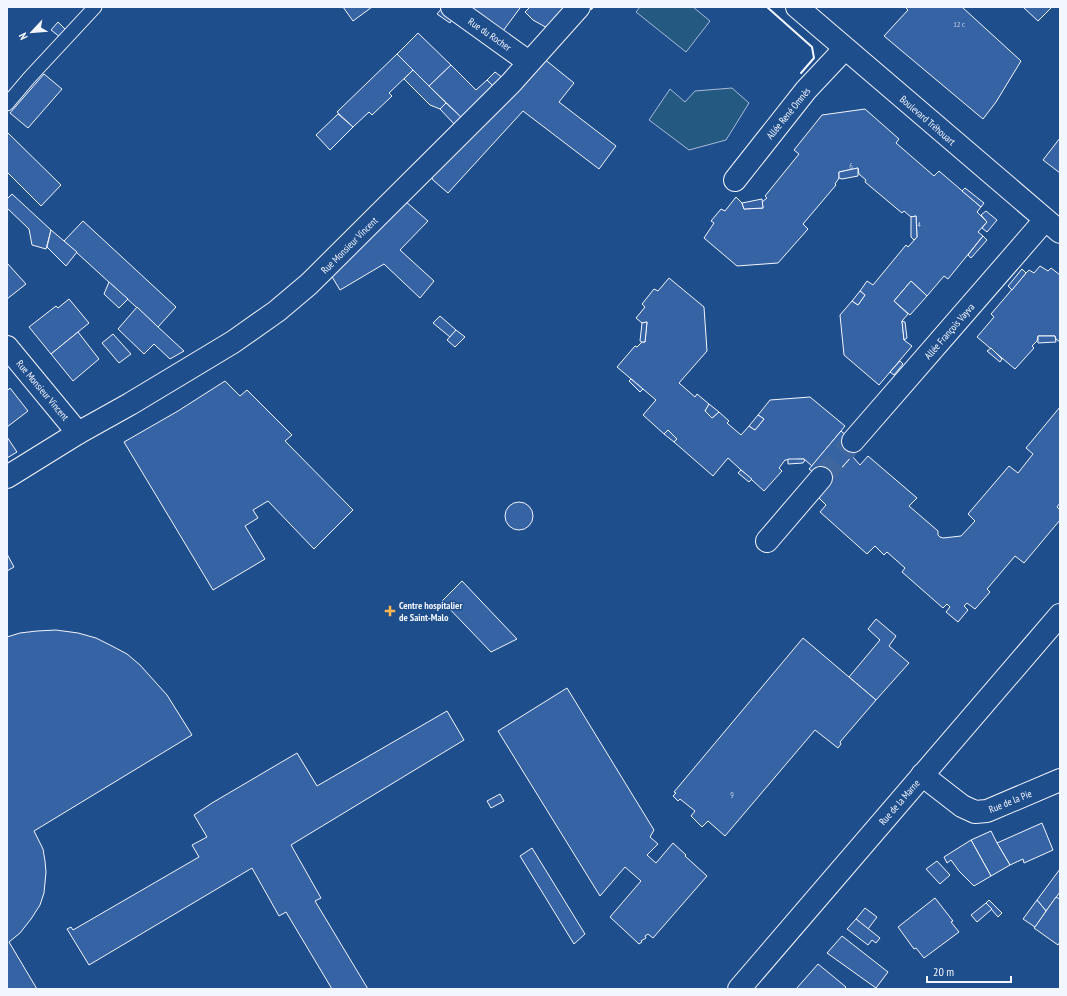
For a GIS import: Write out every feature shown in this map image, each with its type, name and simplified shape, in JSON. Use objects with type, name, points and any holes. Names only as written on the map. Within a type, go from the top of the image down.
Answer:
[{"type":"street","name":"Rue du Rocher","points":[[452,7],[528,63]]},
{"type":"street","name":"Rue Monsieur Vincent","points":[[7,477],[78,433],[130,404],[233,342],[277,311],[308,284],[511,83],[579,7]]},
{"type":"street","name":"Boulevard Tréhouart","points":[[797,7],[1052,226]]},
{"type":"street","name":"Allée René Omnès","points":[[735,180],[806,90],[844,48]]},
{"type":"street","name":"Allée François Vayva","points":[[852,442],[1052,226]]},
{"type":"street","name":"Rue Monsieur Vincent","points":[[7,347],[78,433]]},
{"type":"street","points":[[767,541],[821,478]]},
{"type":"street","name":"Rue de la Marne","points":[[739,989],[1060,615]]},
{"type":"street","name":"Rue de la Pie","points":[[922,775],[962,806],[975,812],[987,811],[1060,780]]},
{"type":"lane","points":[[7,104],[95,7]]},
{"type":"shaded area","points":[[640,7],[693,7],[710,21],[686,52],[636,12]]},
{"type":"shaded area","points":[[732,88],[749,103],[726,140],[689,150],[649,120],[670,89],[685,102],[695,91]]},
{"type":"building","points":[[343,7],[372,7],[353,21]]},
{"type":"building","points":[[443,7],[455,15],[450,23],[437,14]]},
{"type":"building","points":[[471,7],[518,7],[520,8],[503,31]]},
{"type":"building","points":[[530,7],[568,7],[549,29],[533,20],[525,12]]},
{"type":"building","points":[[905,7],[962,7],[1021,61],[996,102],[983,119],[884,36],[908,10]]},
{"type":"building","points":[[1023,7],[1052,7],[1038,21]]},
{"type":"building","points":[[58,22],[66,30],[60,37],[51,30]]},
{"type":"building","points":[[418,33],[451,65],[429,86],[397,54]]},
{"type":"building","points":[[397,54],[413,70],[389,93],[392,96],[372,115],[369,112],[353,127],[337,112]]},
{"type":"building","points":[[543,58],[574,83],[559,102],[616,146],[599,169],[523,111],[448,193],[433,180],[430,175]]},
{"type":"building","points":[[451,65],[476,90],[487,80],[494,87],[462,118],[429,86]]},
{"type":"building","points":[[413,70],[446,103],[440,109],[430,105],[404,79]]},
{"type":"building","points":[[495,72],[503,78],[494,87],[487,80]]},
{"type":"building","points":[[44,74],[62,89],[28,128],[10,113]]},
{"type":"building","points":[[446,103],[462,118],[455,125],[440,109]]},
{"type":"building","points":[[865,109],[899,139],[896,143],[934,176],[939,171],[981,207],[977,212],[987,222],[978,232],[983,236],[948,279],[944,276],[927,296],[911,281],[894,301],[908,314],[902,321],[904,340],[912,346],[879,385],[844,355],[840,315],[852,301],[858,305],[865,295],[860,291],[867,281],[873,285],[906,245],[908,247],[917,237],[916,216],[911,217],[904,211],[902,213],[865,182],[866,180],[859,174],[858,168],[839,172],[839,178],[835,184],[836,185],[803,224],[808,229],[778,263],[737,266],[704,238],[714,223],[711,221],[721,209],[725,211],[736,197],[742,203],[744,209],[763,208],[762,202],[767,198],[765,196],[799,154],[794,150],[822,115]]},
{"type":"building","points":[[338,114],[353,127],[330,150],[316,135]]},
{"type":"building","points":[[7,132],[61,185],[41,206],[7,172]]},
{"type":"building","points":[[1060,138],[1060,173],[1043,160]]},
{"type":"building","points":[[858,168],[858,176],[842,179],[839,178],[839,172]]},
{"type":"building","points":[[965,188],[984,203],[981,207],[962,191]]},
{"type":"building","points":[[12,194],[51,230],[46,249],[32,245],[29,229],[7,208],[7,199]]},
{"type":"building","points":[[762,199],[763,208],[744,209],[742,203]]},
{"type":"building","points":[[405,201],[428,221],[400,250],[434,281],[420,298],[384,264],[340,290],[331,275]]},
{"type":"building","points":[[986,211],[997,220],[987,232],[982,228],[987,222],[981,215]]},
{"type":"building","points":[[916,216],[917,237],[914,240],[911,237],[911,217]]},
{"type":"building","points":[[83,221],[176,307],[158,327],[64,241]]},
{"type":"building","points":[[51,230],[77,252],[66,266],[47,247]]},
{"type":"building","points":[[983,236],[987,240],[971,258],[968,255]]},
{"type":"building","points":[[7,263],[26,284],[7,299]]},
{"type":"building","points":[[1040,266],[1048,271],[1051,268],[1060,275],[1060,342],[1055,336],[1038,336],[1037,341],[1032,346],[1034,348],[1015,369],[977,337],[994,317],[991,314],[1026,273],[1029,270],[1034,273]]},
{"type":"building","points":[[1022,269],[1026,273],[1012,290],[1008,286]]},
{"type":"building","points":[[669,278],[704,307],[707,351],[679,383],[695,397],[697,394],[709,404],[705,411],[712,418],[719,412],[729,421],[727,423],[741,435],[749,426],[755,430],[764,419],[758,415],[770,400],[810,397],[845,426],[812,466],[804,459],[785,460],[779,468],[782,471],[764,491],[728,458],[713,476],[674,442],[677,439],[668,430],[664,434],[643,415],[656,400],[617,367],[635,346],[637,347],[642,342],[645,342],[647,322],[642,323],[636,318],[645,307],[642,304],[654,289],[658,291]]},
{"type":"building","points":[[911,281],[927,296],[910,315],[894,301]]},
{"type":"building","points":[[109,282],[128,299],[119,308],[104,294]]},
{"type":"building","points":[[860,291],[865,295],[858,305],[852,301]]},
{"type":"building","points":[[69,299],[89,323],[51,354],[29,327],[56,306],[58,308]]},
{"type":"building","points":[[137,307],[184,351],[170,359],[154,344],[144,354],[118,329]]},
{"type":"building","points":[[440,316],[456,330],[450,337],[433,323]]},
{"type":"building","points":[[902,321],[905,322],[907,338],[904,340]]},
{"type":"building","points":[[647,322],[645,342],[642,342],[640,341],[642,323]]},
{"type":"building","points":[[456,330],[465,337],[455,347],[447,340]]},
{"type":"building","points":[[78,332],[99,359],[73,381],[51,354]]},
{"type":"building","points":[[113,334],[131,354],[119,363],[102,343]]},
{"type":"building","points":[[1038,336],[1055,336],[1056,342],[1038,343]]},
{"type":"building","points":[[991,348],[1002,359],[1000,362],[987,351]]},
{"type":"building","points":[[900,361],[903,364],[894,375],[890,372]]},
{"type":"building","points":[[631,379],[643,389],[640,392],[629,381]]},
{"type":"building","points":[[225,381],[240,396],[247,390],[292,435],[285,441],[353,510],[314,549],[268,501],[253,510],[258,518],[245,526],[265,559],[213,590],[124,442],[178,411]]},
{"type":"building","points":[[10,388],[28,411],[7,427],[7,391]]},
{"type":"building","points":[[709,404],[719,412],[712,418],[705,411]]},
{"type":"building","points":[[1060,407],[1060,503],[1057,507],[1060,510],[1060,520],[1024,563],[1015,556],[987,589],[990,592],[975,609],[967,603],[964,606],[968,610],[958,622],[946,612],[950,607],[947,604],[943,608],[902,572],[905,568],[887,552],[884,555],[875,546],[867,554],[820,512],[826,505],[817,496],[852,456],[860,465],[868,456],[917,498],[909,506],[938,531],[938,535],[940,537],[961,536],[975,521],[968,514],[1009,466],[1018,473],[1033,454],[1026,448]]},
{"type":"building","points":[[758,415],[764,419],[755,430],[749,426]]},
{"type":"building","points":[[668,430],[677,439],[674,442],[664,434]]},
{"type":"building","points":[[841,431],[860,447],[828,483],[809,469]]},
{"type":"building","points":[[7,437],[17,452],[7,458]]},
{"type":"building","points":[[788,459],[805,460],[803,463],[788,464]]},
{"type":"building","points":[[741,470],[752,479],[749,482],[738,473]]},
{"type":"building","points":[[519,502],[529,506],[533,516],[529,526],[519,530],[509,526],[505,516],[509,506]]},
{"type":"building","points":[[7,554],[14,567],[7,571]]},
{"type":"building","points":[[462,581],[517,639],[491,652],[442,601]]},
{"type":"building","points":[[876,619],[896,636],[889,646],[909,663],[876,700],[849,677],[880,640],[868,629]]},
{"type":"building","points":[[56,630],[78,633],[96,638],[127,654],[140,665],[167,695],[192,735],[34,831],[43,849],[45,861],[46,872],[44,893],[40,905],[31,919],[20,933],[9,942],[37,989],[7,989],[7,637],[20,633]]},
{"type":"building","points":[[803,638],[876,700],[840,742],[841,744],[838,748],[815,730],[725,836],[708,821],[702,827],[691,816],[695,811],[680,799],[678,801],[673,796],[676,793],[674,792]]},
{"type":"building","points":[[567,688],[654,830],[650,837],[658,844],[647,855],[656,863],[673,843],[707,876],[653,938],[648,934],[639,944],[610,917],[641,881],[625,867],[600,896],[498,731]]},
{"type":"building","points":[[447,711],[464,740],[291,845],[321,898],[315,901],[368,989],[332,989],[286,912],[279,916],[252,868],[89,965],[67,929],[71,927],[73,930],[199,857],[192,845],[207,837],[194,815],[297,753],[317,786]]},
{"type":"building","points":[[500,794],[504,801],[491,808],[487,801]]},
{"type":"building","points":[[1042,823],[1053,850],[1024,863],[1023,859],[1010,865],[997,843]]},
{"type":"building","points":[[991,831],[1010,865],[991,876],[971,840]]},
{"type":"building","points":[[971,840],[991,876],[974,886],[959,871],[951,860],[947,863],[944,857]]},
{"type":"building","points":[[532,848],[585,934],[574,944],[520,856]]},
{"type":"building","points":[[937,861],[950,875],[940,884],[926,869]]},
{"type":"building","points":[[1060,869],[1060,892],[1046,911],[1037,900]]},
{"type":"building","points":[[1056,897],[1060,899],[1060,942],[1058,945],[1034,928]]},
{"type":"building","points":[[935,898],[953,921],[951,922],[959,932],[924,958],[916,948],[914,949],[898,927]]},
{"type":"building","points":[[989,900],[1002,913],[998,917],[986,903]]},
{"type":"building","points":[[1037,900],[1046,911],[1035,927],[1023,919]]},
{"type":"building","points":[[986,903],[992,909],[977,922],[971,915]]},
{"type":"building","points":[[865,908],[877,917],[868,929],[856,919]]},
{"type":"building","points":[[856,919],[880,938],[876,943],[872,940],[868,945],[847,929]]},
{"type":"building","points":[[842,936],[888,972],[876,988],[827,953]]},
{"type":"building","points":[[818,964],[846,987],[844,989],[796,989]]},
{"type":"tunnel","points":[[821,478],[853,441]]},
{"type":"wall","points":[[767,7],[812,47],[814,58],[801,73]]},
{"type":"place","name":"Centre hospitalier de Saint-Malo","points":[[390,611]]}]
